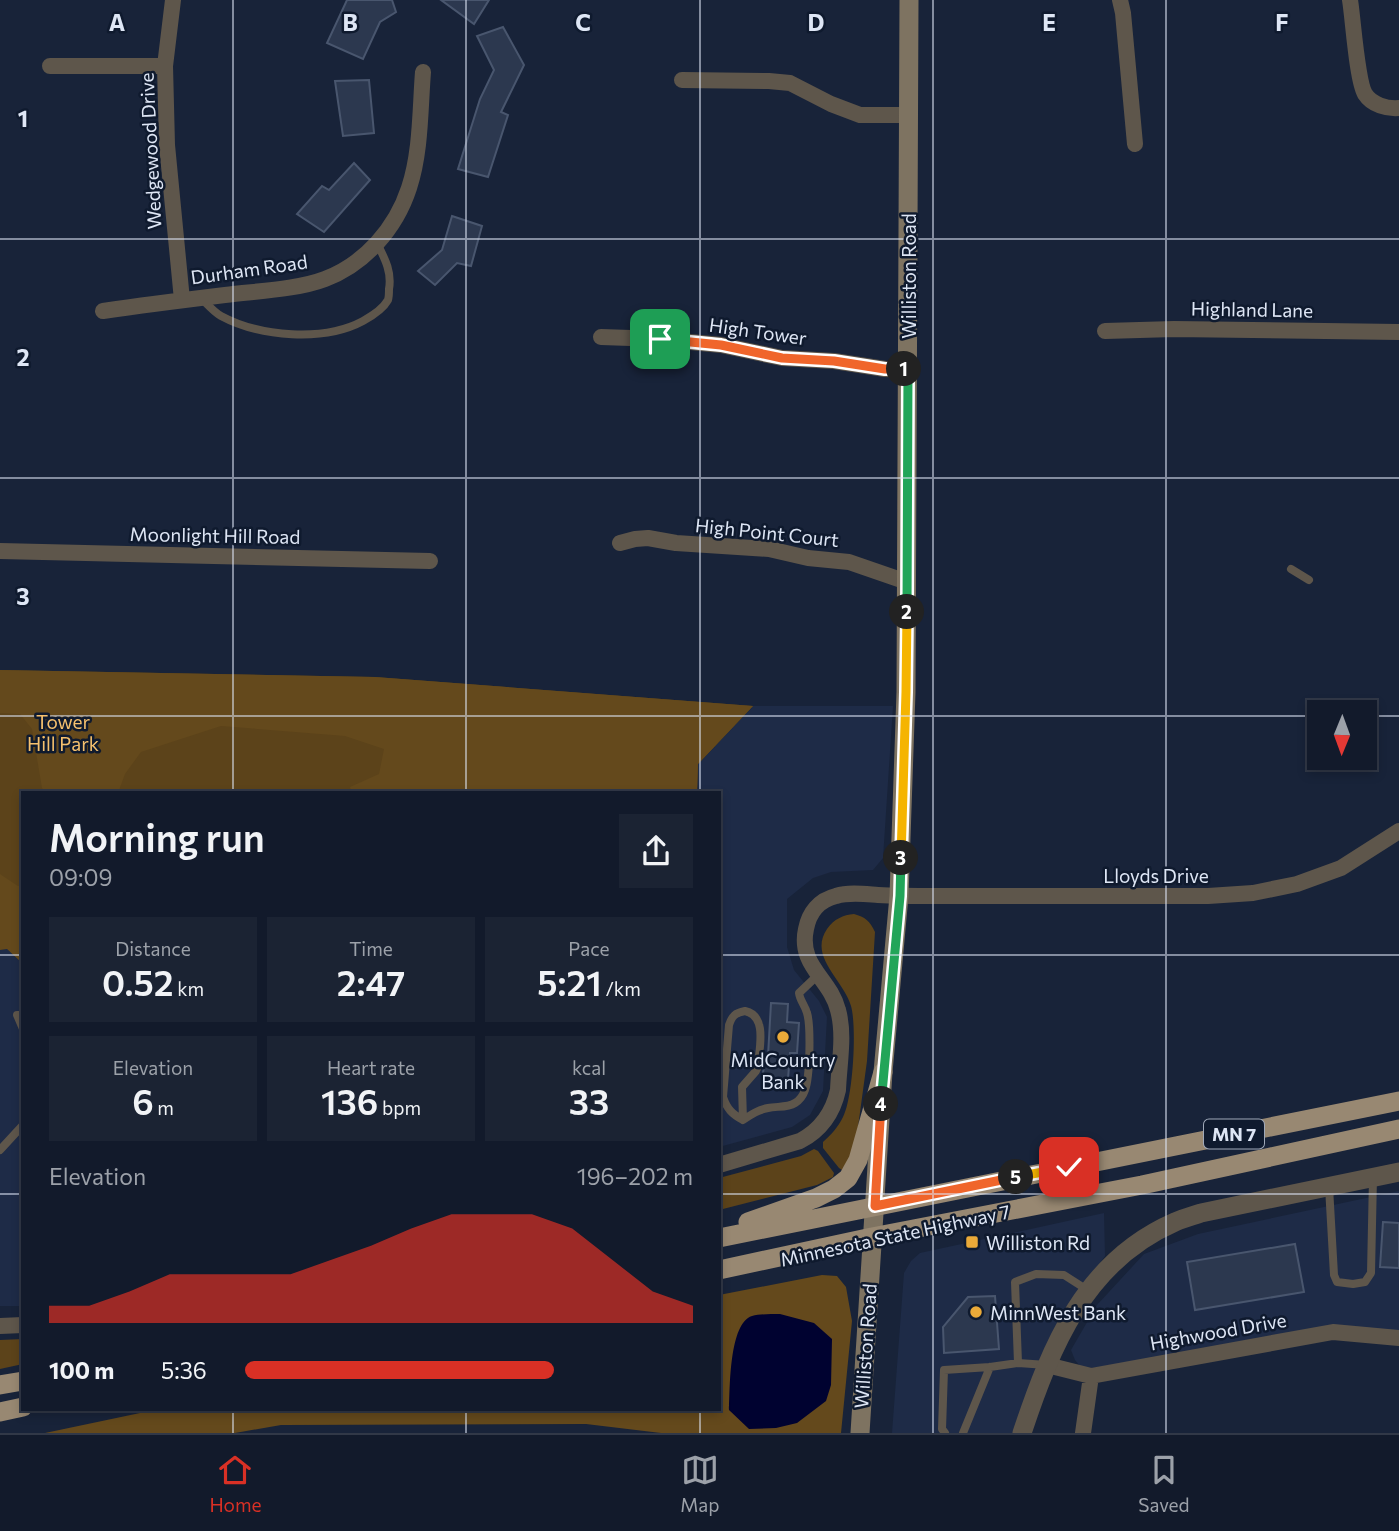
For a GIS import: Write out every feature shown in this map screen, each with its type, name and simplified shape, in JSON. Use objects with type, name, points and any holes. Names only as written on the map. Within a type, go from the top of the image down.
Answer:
[{"type":"main road","name":"Williston Road","points":[[860,1433],[883,1072],[900,896],[906,692],[909,0]]},
{"type":"main road","points":[[721,1231],[816,1198],[848,1178],[858,1160],[883,1072]]},
{"type":"main road","name":"Minnesota State Highway 7","points":[[721,1238],[1399,1101]]},
{"type":"main road","name":"Minnesota State Highway 7","points":[[721,1270],[872,1237],[1142,1185],[1399,1129]]},
{"type":"main road","points":[[0,1412],[21,1407]]},
{"type":"street","name":"Wedgewood Drive","points":[[173,0],[165,66],[167,145],[182,300]]},
{"type":"street","points":[[1120,0],[1135,144]]},
{"type":"street","points":[[1350,0],[1360,80],[1365,94],[1388,109],[1399,108]]},
{"type":"street","points":[[50,66],[165,66]]},
{"type":"street","name":"Durham Road","points":[[103,311],[292,287],[325,279],[353,264],[377,243],[397,218],[409,188],[416,156],[423,72]]},
{"type":"street","points":[[682,80],[790,83],[860,115],[908,115]]},
{"type":"street","name":"Highland Lane","points":[[1105,331],[1187,329],[1399,332]]},
{"type":"street","name":"High Tower","points":[[601,337],[721,345],[782,358],[908,369]]},
{"type":"street","name":"High Point Court","points":[[620,543],[648,538],[676,543],[769,549],[808,558],[849,562],[907,582]]},
{"type":"street","name":"Moonlight Hill Road","points":[[0,551],[430,561]]},
{"type":"street","name":"Lloyds Drive","points":[[721,1164],[800,1141],[818,1129],[830,1114],[838,1090],[841,1021],[832,994],[805,954],[804,942],[810,917],[818,904],[828,898],[838,895],[1208,896],[1253,893],[1297,884],[1341,868],[1399,831]]},
{"type":"street","points":[[1022,1433],[1036,1390],[1059,1337],[1077,1306],[1119,1256],[1174,1222],[1200,1213],[1399,1172]]},
{"type":"street","points":[[0,1325],[21,1325]]},
{"type":"street","name":"Highwood Drive","points":[[1047,1365],[1091,1376],[1333,1332],[1399,1338]]},
{"type":"street","points":[[1083,1433],[1091,1376]]},
{"type":"lane","points":[[201,298],[220,315],[256,329],[292,334],[324,334],[353,326],[374,315],[387,301],[389,271],[377,243]]},
{"type":"lane","points":[[1291,569],[1309,580]]},
{"type":"lane","points":[[743,1120],[756,1111],[789,1105],[803,1095],[808,1077],[809,1023],[799,993],[818,975]]},
{"type":"lane","points":[[745,1011],[752,1013],[760,1026],[758,1066],[742,1087],[743,1120],[732,1114],[723,1097],[731,1017],[745,1011]]},
{"type":"lane","points":[[0,1150],[21,1127]]},
{"type":"lane","points":[[1329,1187],[1334,1275],[1337,1282],[1365,1282],[1371,1273],[1373,1178]]},
{"type":"lane","points":[[1017,1363],[1015,1282],[1036,1274],[1064,1275],[1089,1291]]},
{"type":"lane","points":[[945,1433],[944,1370],[1017,1363],[1047,1365]]},
{"type":"lane","points":[[963,1433],[990,1367]]},
{"type":"shaded area","points":[[753,706],[893,706],[883,858],[873,870],[831,872],[813,878],[787,899],[787,947],[794,970],[819,1001],[827,1017],[823,1091],[810,1115],[792,1127],[721,1146],[721,791],[697,791],[698,764]]},
{"type":"shaded area","points":[[7,949],[21,962],[21,1306],[0,1306],[0,950]]},
{"type":"shaded area","points":[[1399,1191],[1399,1335],[1309,1333],[1092,1368],[1080,1366],[1075,1360],[1071,1350],[1097,1305],[1144,1254],[1198,1234]]},
{"type":"shaded area","points":[[1104,1213],[1105,1256],[1062,1317],[1014,1433],[892,1433],[904,1273],[911,1261],[920,1253]]},
{"type":"shaded area","points":[[762,1314],[780,1314],[814,1323],[832,1339],[831,1385],[826,1401],[797,1423],[776,1428],[749,1429],[729,1410],[735,1343],[744,1321]]},
{"type":"green space","name":"Tower Hill Park","points":[[0,670],[375,677],[753,706],[698,764],[697,791],[21,791],[21,914],[0,914]]},
{"type":"green space","name":"Tower Hill Park","points":[[0,670],[375,677],[753,706],[698,764],[697,791],[351,791],[350,787],[379,774],[384,749],[345,736],[221,726],[141,752],[125,774],[119,791],[45,791],[42,788],[32,729],[20,714],[0,713]]},
{"type":"green space","points":[[0,874],[21,886],[21,962],[7,949],[0,950]]},
{"type":"green space","points":[[854,914],[867,920],[875,932],[867,1061],[855,1149],[842,1170],[823,1148],[823,1142],[839,1124],[846,1108],[853,1062],[853,1016],[847,996],[824,959],[822,939],[827,929],[839,918]]},
{"type":"green space","points":[[814,1149],[818,1151],[834,1173],[833,1177],[817,1185],[721,1209],[721,1177],[801,1156]]},
{"type":"green space","points":[[822,1275],[837,1276],[846,1287],[852,1321],[841,1433],[661,1433],[586,1424],[281,1425],[235,1433],[45,1433],[150,1411],[721,1411],[721,1295]]},
{"type":"green space","points":[[21,1339],[21,1364],[0,1369],[0,1340]]},
{"type":"building","points":[[347,0],[392,0],[396,12],[380,22],[363,59],[327,43]]},
{"type":"building","points":[[441,0],[489,0],[474,24]]},
{"type":"building","points":[[503,27],[524,65],[501,112],[508,115],[488,177],[458,169],[480,99],[494,70],[477,36]]},
{"type":"building","points":[[369,80],[374,133],[343,136],[335,81]]},
{"type":"building","points":[[354,163],[370,180],[324,232],[297,214],[322,186],[329,190]]},
{"type":"building","points":[[452,216],[482,226],[471,266],[457,263],[435,285],[418,271],[442,250]]},
{"type":"building","name":"MidCountry Bank","points":[[771,1003],[788,1004],[787,1022],[799,1023],[797,1053],[790,1053],[788,1079],[762,1078],[768,1056]]},
{"type":"building","points":[[1383,1222],[1399,1223],[1399,1268],[1380,1267]]},
{"type":"building","points":[[1295,1244],[1304,1292],[1195,1310],[1187,1262]]},
{"type":"building","name":"MinnWest Bank","points":[[995,1296],[999,1349],[944,1353],[943,1327],[968,1297]]},
{"type":"place","name":"MidCountry Bank","points":[[783,1037]]},
{"type":"place","name":"Williston Rd","points":[[972,1242]]},
{"type":"place","name":"MinnWest Bank","points":[[976,1312]]},
{"type":"route","points":[[660,339],[721,345],[782,358],[908,369],[906,692],[900,896],[883,1072],[875,1206],[1069,1167]]}]
